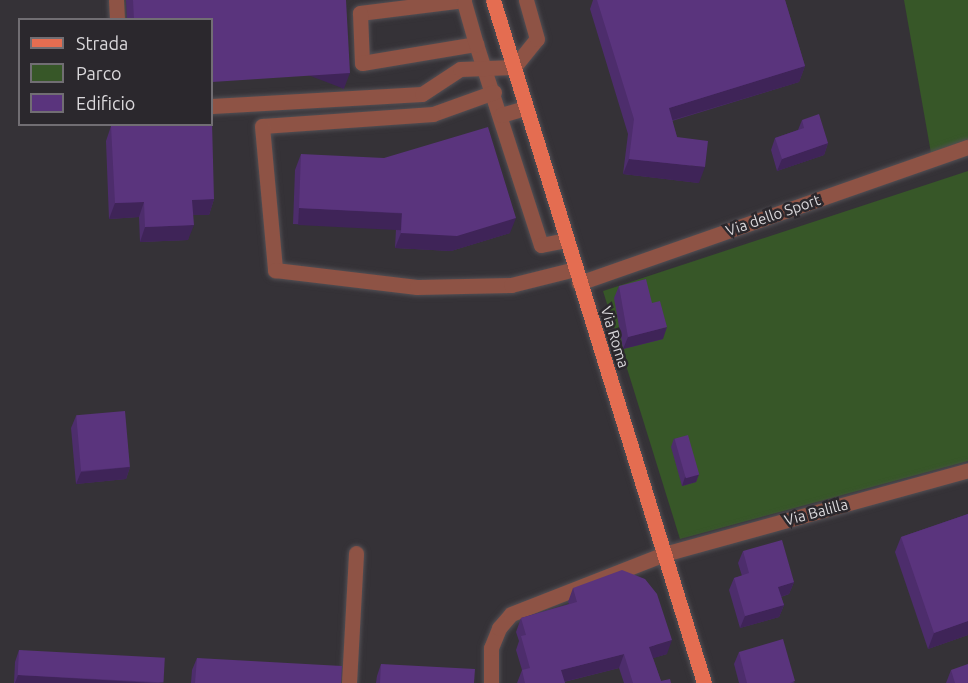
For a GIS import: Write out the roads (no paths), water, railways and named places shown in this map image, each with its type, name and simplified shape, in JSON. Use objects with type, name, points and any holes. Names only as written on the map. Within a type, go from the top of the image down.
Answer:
[{"type":"main road","name":"Via Roma","points":[[493,0],[704,683]]},
{"type":"street","points":[[116,0],[117,18]]},
{"type":"street","points":[[213,106],[422,94],[460,69],[514,67],[537,39],[526,0]]},
{"type":"street","points":[[476,44],[362,63],[360,13],[464,1],[542,245],[566,240]]},
{"type":"street","name":"Via dello Sport","points":[[494,92],[433,114],[262,126],[275,270],[417,287],[511,285],[577,276],[968,147]]},
{"type":"street","points":[[501,115],[526,108]]},
{"type":"street","name":"Via Balilla","points":[[491,683],[491,648],[499,628],[511,614],[664,554],[968,470]]},
{"type":"street","points":[[349,683],[356,553]]}]
